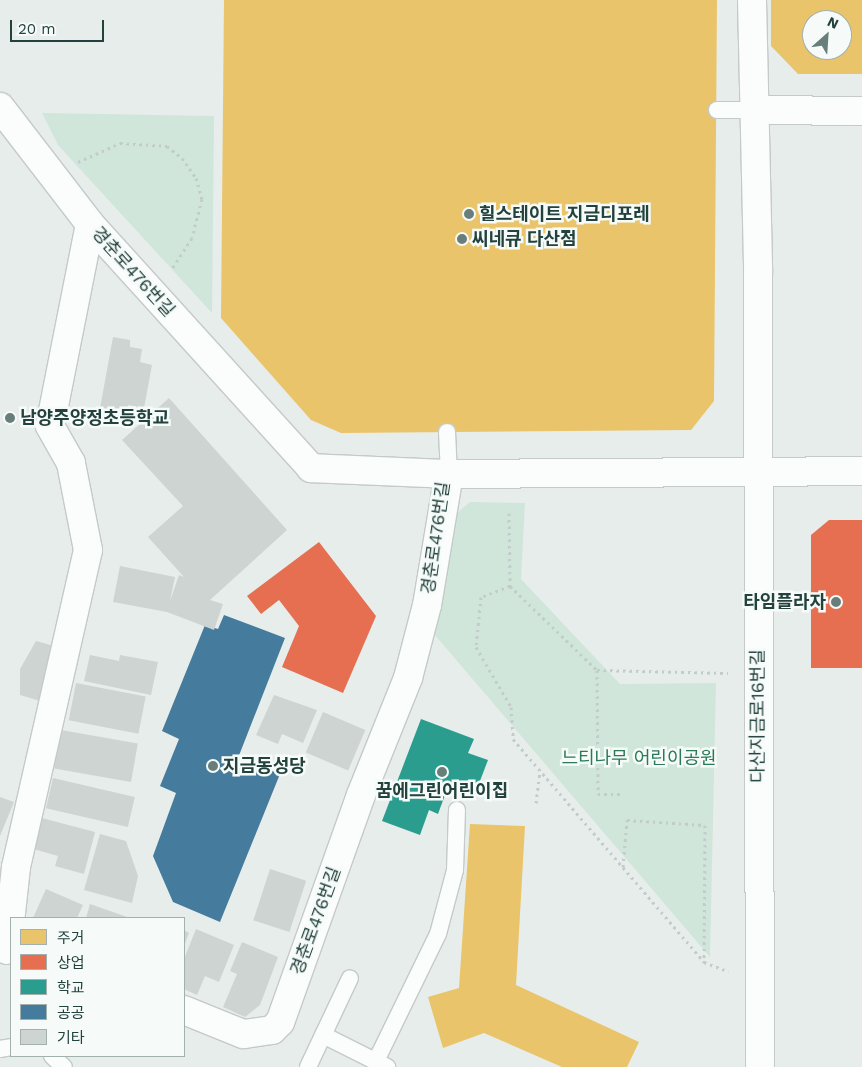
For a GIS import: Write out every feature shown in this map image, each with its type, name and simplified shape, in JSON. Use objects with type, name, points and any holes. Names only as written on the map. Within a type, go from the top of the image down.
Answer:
[{"type":"street","name":"다산지금로16번길","points":[[752,0],[758,273],[760,1067]]},
{"type":"street","name":"경춘로476번길","points":[[0,107],[90,224],[312,468],[449,474],[427,605],[408,678],[361,795],[280,1022],[272,1030],[243,1034],[185,1010]]},
{"type":"street","points":[[754,110],[862,111]]},
{"type":"street","points":[[6,950],[16,867],[88,550],[71,463],[50,426],[90,224]]},
{"type":"street","points":[[449,474],[862,471]]},
{"type":"lane","points":[[716,110],[754,110]]},
{"type":"lane","points":[[446,432],[449,474]]},
{"type":"lane","points":[[323,1035],[382,1064],[438,934],[455,870],[457,810]]},
{"type":"lane","points":[[308,1067],[350,978]]},
{"type":"lane","points":[[53,1057],[64,1067]]},
{"type":"path","points":[[76,164],[92,153],[120,143],[167,146],[182,158],[196,178],[202,200],[192,238],[172,269]]},
{"type":"path","points":[[509,513],[510,586],[597,670],[728,673]]},
{"type":"path","points":[[510,586],[481,597],[476,647],[511,707],[513,739],[704,962],[728,971]]},
{"type":"path","points":[[597,670],[598,794],[622,794]]},
{"type":"path","points":[[536,803],[540,770]]},
{"type":"path","points":[[623,867],[627,820],[705,824],[704,962]]},
{"type":"green space","points":[[42,113],[214,116],[212,313],[58,145]]},
{"type":"green space","name":"느티나무 어린이공원","points":[[470,502],[525,503],[521,579],[620,684],[716,683],[710,957],[434,634],[451,518]]},
{"type":"building: 주거","name":"힐스테이트 지금디포레","points":[[224,0],[717,0],[714,401],[691,430],[341,433],[311,420],[221,318]]},
{"type":"building: 주거","points":[[771,0],[862,0],[862,74],[798,74],[771,46]]},
{"type":"building: 주거","points":[[470,824],[525,826],[516,985],[639,1042],[627,1067],[562,1067],[484,1033],[443,1048],[428,997],[459,988]]},
{"type":"building: 상업","name":"타임플라자","points":[[829,520],[862,520],[862,668],[811,668],[811,535]]},
{"type":"building: 상업","points":[[319,542],[376,616],[343,693],[282,667],[299,626],[279,600],[261,614],[247,596]]},
{"type":"building: 학교","name":"꿈에그린어린이집","points":[[421,719],[474,739],[468,753],[488,760],[475,794],[449,784],[438,814],[429,810],[420,835],[382,821]]},
{"type":"building: 공공","name":"지금동성당","points":[[224,615],[285,638],[238,758],[280,774],[220,922],[173,902],[153,856],[176,793],[160,786],[179,739],[162,731],[205,625],[218,629]]},
{"type":"building: 기타","points":[[113,337],[130,340],[130,347],[142,349],[140,362],[152,365],[144,408],[128,405],[126,413],[100,408]]},
{"type":"building: 기타","points":[[169,398],[287,530],[210,600],[223,604],[214,630],[167,612],[113,602],[120,566],[175,577],[170,601],[179,575],[184,577],[148,537],[183,506],[122,440]]},
{"type":"building: 기타","points":[[36,641],[54,646],[40,701],[20,695],[20,669]]},
{"type":"building: 기타","points":[[90,655],[119,661],[120,655],[158,662],[151,695],[84,681]]},
{"type":"building: 기타","points":[[76,683],[146,697],[138,734],[69,720]]},
{"type":"building: 기타","points":[[274,695],[317,710],[303,743],[282,734],[278,744],[256,735]]},
{"type":"building: 기타","points":[[323,712],[365,730],[348,770],[306,753]]},
{"type":"building: 기타","points":[[61,730],[138,744],[131,782],[54,768]]},
{"type":"building: 기타","points":[[53,778],[135,797],[128,827],[46,808]]},
{"type":"building: 기타","points":[[0,797],[14,802],[0,836]]},
{"type":"building: 기타","points":[[38,817],[95,832],[84,874],[55,866],[58,856],[30,848]]},
{"type":"building: 기타","points":[[100,834],[126,841],[138,876],[132,903],[84,890]]},
{"type":"building: 기타","points":[[270,869],[306,881],[289,932],[253,920]]},
{"type":"building: 기타","points":[[46,889],[83,905],[77,917],[33,917]]},
{"type":"building: 기타","points":[[90,904],[127,917],[86,917]]},
{"type":"building: 기타","points":[[196,929],[234,945],[219,982],[205,976],[197,995],[185,989],[185,956]]},
{"type":"building: 기타","points":[[185,931],[189,933],[185,943]]},
{"type":"building: 기타","points":[[242,942],[278,957],[260,1005],[245,1017],[223,1007],[237,974],[230,971]]},
{"type":"place","name":"힐스테이트 지금디포레","points":[[469,214]]},
{"type":"place","name":"씨네큐 다산점","points":[[462,239]]},
{"type":"place","name":"남양주양정초등학교","points":[[10,418]]},
{"type":"place","name":"타임플라자","points":[[836,602]]},
{"type":"place","name":"지금동성당","points":[[213,766]]},
{"type":"place","name":"꿈에그린어린이집","points":[[442,772]]}]
